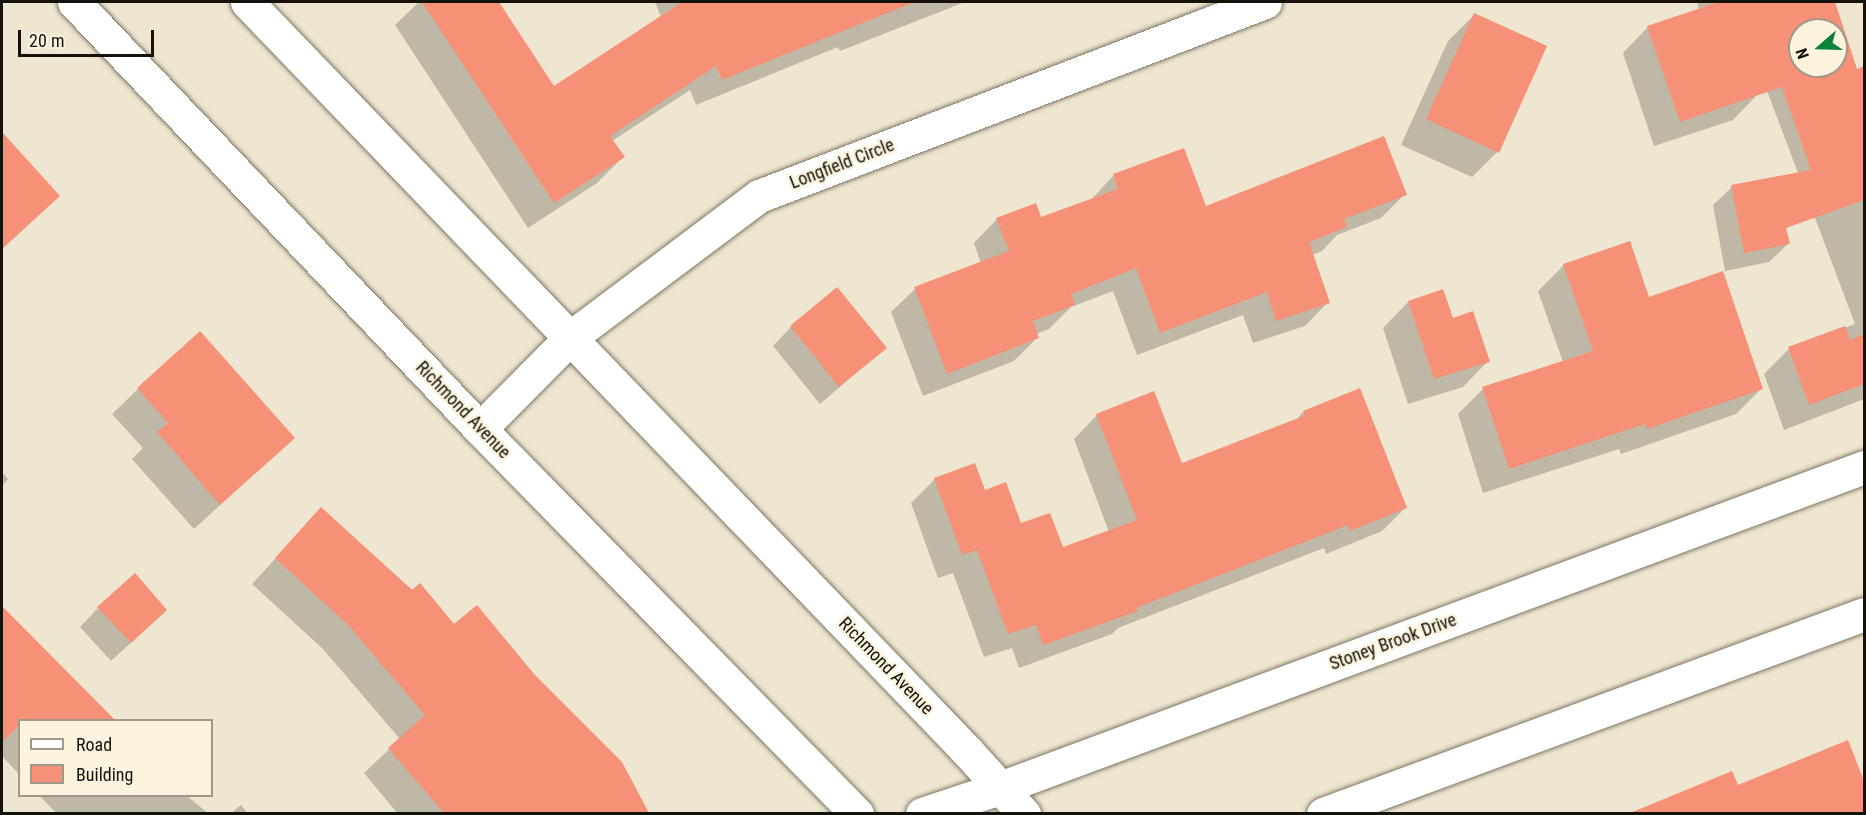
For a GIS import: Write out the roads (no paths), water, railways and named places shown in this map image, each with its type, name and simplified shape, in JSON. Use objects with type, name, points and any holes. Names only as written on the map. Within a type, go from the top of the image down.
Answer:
[{"type":"street","name":"Richmond Avenue","points":[[74,2],[480,429],[857,813]]},
{"type":"street","name":"Richmond Avenue","points":[[246,2],[571,337],[1024,813]]},
{"type":"street","name":"Longfield Circle","points":[[480,429],[571,337],[759,196],[1265,2]]},
{"type":"street","name":"Stoney Brook Drive","points":[[922,813],[1000,788],[1864,467]]},
{"type":"street","points":[[1323,813],[1864,614]]}]
